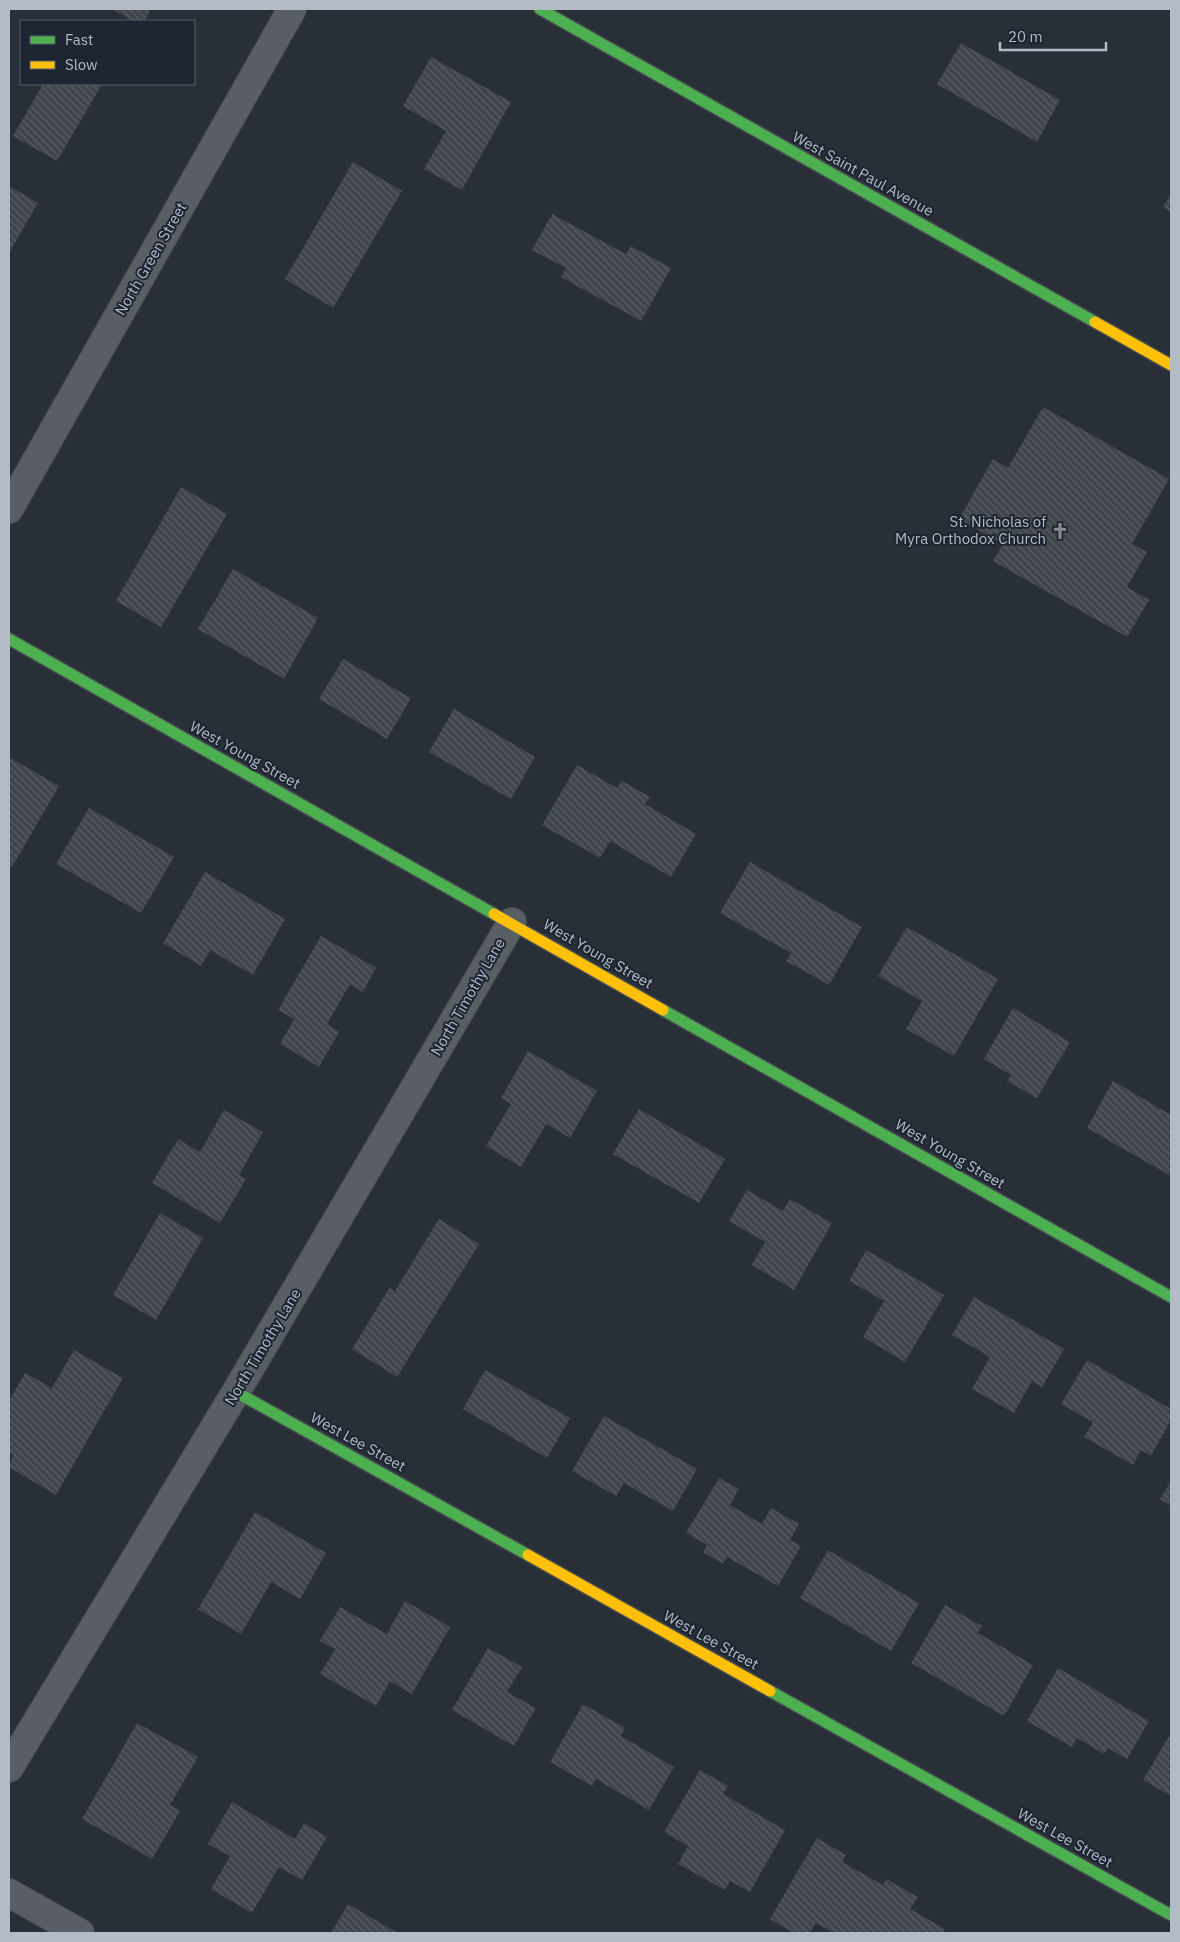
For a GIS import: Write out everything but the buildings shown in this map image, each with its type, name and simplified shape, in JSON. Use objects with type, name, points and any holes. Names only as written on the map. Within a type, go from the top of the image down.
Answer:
[{"type":"street","name":"North Green Street","points":[[9,509],[292,9]]},
{"type":"street","name":"West Saint Paul Avenue","points":[[540,9],[1171,366]]},
{"type":"street","name":"West Young Street","points":[[9,639],[512,922],[1171,1297]]},
{"type":"street","name":"North Timothy Lane","points":[[9,1768],[236,1392],[512,922]]},
{"type":"street","name":"West Lee Street","points":[[236,1392],[1171,1915]]},
{"type":"street","points":[[9,1893],[80,1933]]},
{"type":"traffic: fast","points":[[540,9],[1095,322]]},
{"type":"traffic: fast","points":[[9,639],[494,914]]},
{"type":"traffic: fast","points":[[663,1010],[1171,1297]]},
{"type":"traffic: fast","points":[[236,1392],[528,1555]]},
{"type":"traffic: fast","points":[[770,1691],[1171,1915]]},
{"type":"traffic: slow","points":[[1095,322],[1171,365]]},
{"type":"traffic: slow","points":[[494,914],[663,1010]]},
{"type":"traffic: slow","points":[[528,1555],[770,1691]]},
{"type":"place","name":"St. Nicholas of Myra Orthodox Church","points":[[1060,531]]}]
